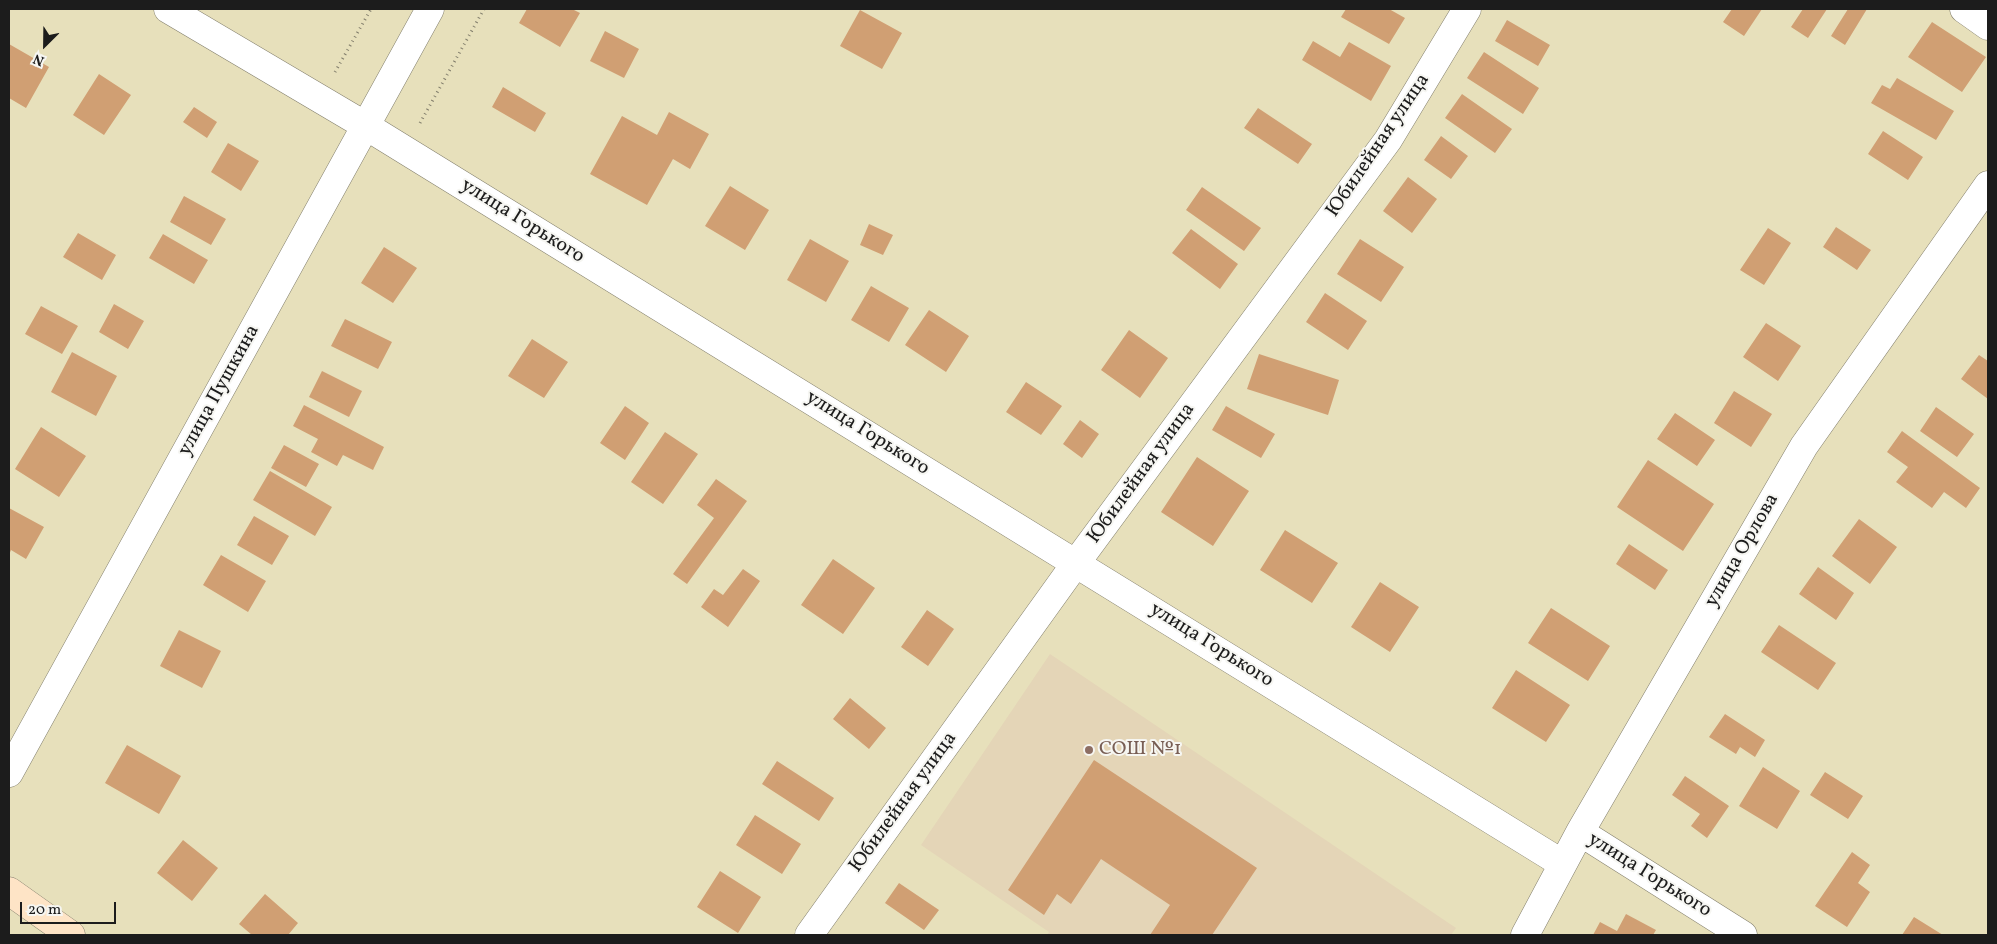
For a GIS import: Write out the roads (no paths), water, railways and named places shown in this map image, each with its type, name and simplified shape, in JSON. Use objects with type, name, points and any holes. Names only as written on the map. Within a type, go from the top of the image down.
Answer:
[{"type":"street","name":"улица Горького","points":[[168,9],[366,126],[1563,864]]},
{"type":"street","name":"улица Пушкина","points":[[9,773],[430,9]]},
{"type":"street","name":"Юбилейная улица","points":[[809,935],[1076,563],[1388,140],[1467,9]]},
{"type":"street","points":[[1964,9],[1988,26]]},
{"type":"street","name":"улица Орлова","points":[[1525,935],[1580,832],[1804,446],[1988,185]]},
{"type":"street","name":"улица Горького","points":[[1580,832],[1743,935]]},
{"type":"street","points":[[9,891],[70,935]]},
{"type":"place","name":"СОШ №1","points":[[1089,750]]}]
